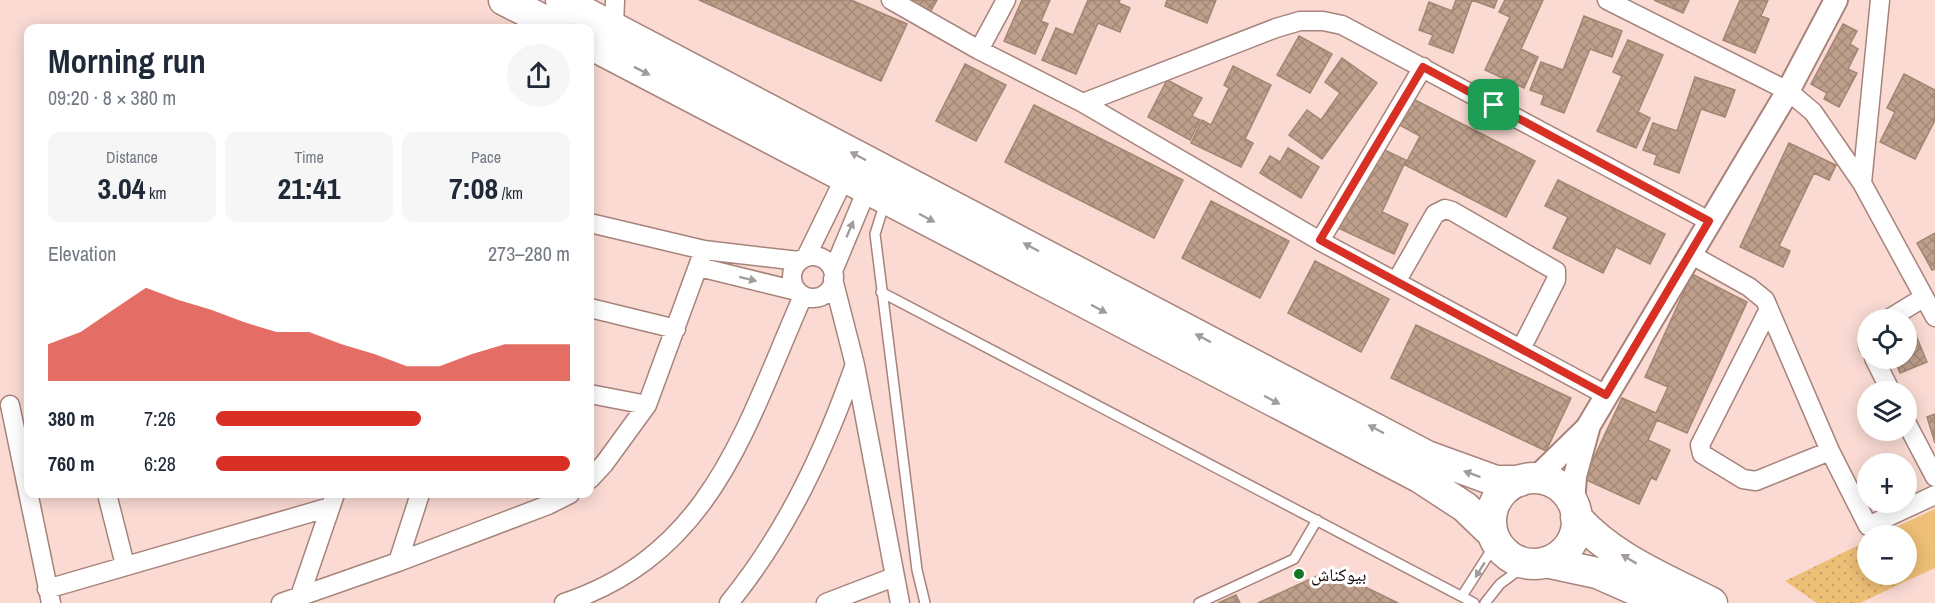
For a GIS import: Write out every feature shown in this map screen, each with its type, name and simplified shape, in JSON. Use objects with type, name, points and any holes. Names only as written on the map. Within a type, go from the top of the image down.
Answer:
[{"type":"highway","points":[[504,0],[552,24]]},
{"type":"highway","points":[[561,0],[614,14],[1427,456],[1496,481],[1545,480],[1562,489],[1591,534],[1630,561],[1712,603]]},
{"type":"highway","points":[[594,46],[867,186],[1419,477],[1464,507],[1509,556],[1597,573],[1665,603]]},
{"type":"highway","points":[[1494,538],[1491,524],[1495,502],[1502,493],[1527,480]]},
{"type":"highway","points":[[1537,563],[1556,558],[1570,545],[1574,536],[1575,510]]},
{"type":"street","points":[[891,0],[979,50],[1083,103],[1320,240],[1606,395]]},
{"type":"street","points":[[979,50],[1006,0]]},
{"type":"street","points":[[1607,0],[1788,91],[1814,112],[1862,183],[1935,317]]},
{"type":"street","points":[[1575,510],[1575,476],[1589,425],[1788,91],[1836,0]]},
{"type":"street","points":[[1862,183],[1880,0]]},
{"type":"street","points":[[1083,103],[1276,28],[1300,21],[1323,21],[1342,26],[1423,67],[1709,221]]},
{"type":"street","points":[[1320,240],[1423,67]]},
{"type":"street","points":[[564,603],[605,588],[625,576],[662,549],[693,517],[730,460],[800,293],[792,276],[802,259],[867,186]]},
{"type":"street","points":[[594,224],[811,298],[826,294],[867,186]]},
{"type":"street","points":[[1396,282],[1435,214],[1445,209],[1452,211],[1556,271],[1556,280],[1521,349]]},
{"type":"street","points":[[1690,254],[1749,287],[1765,300],[1830,451],[1868,526],[1935,495]]},
{"type":"street","points":[[701,259],[822,259],[833,275],[855,365],[900,603]]},
{"type":"street","points":[[594,475],[646,405],[701,259]]},
{"type":"street","points":[[1905,309],[1923,298]]},
{"type":"street","points":[[594,309],[676,329]]},
{"type":"street","points":[[1769,309],[1700,445],[1702,454],[1743,479],[1756,481],[1830,451]]},
{"type":"street","points":[[729,603],[770,546],[804,489],[832,428],[855,365]]},
{"type":"street","points":[[594,395],[646,405]]},
{"type":"street","points":[[24,410],[5,404],[24,487]]},
{"type":"street","points":[[1527,480],[1589,425]]},
{"type":"street","points":[[1916,441],[1935,477]]},
{"type":"street","points":[[27,498],[49,596],[125,565],[329,498]]},
{"type":"street","points":[[108,498],[125,565]]},
{"type":"street","points":[[300,596],[329,498]]},
{"type":"street","points":[[398,562],[419,498]]},
{"type":"street","points":[[281,603],[398,562],[562,498]]},
{"type":"street","points":[[826,603],[894,577]]},
{"type":"lane","points":[[867,186],[917,570],[925,603]]},
{"type":"lane","points":[[881,292],[1474,603]]},
{"type":"lane","points":[[1199,603],[1294,559],[1317,520]]},
{"type":"lane","points":[[1462,596],[1494,538]]},
{"type":"lane","points":[[1485,603],[1500,584],[1537,563]]},
{"type":"shaded area","points":[[1935,509],[1935,568],[1917,576],[1917,525],[1901,525]]},
{"type":"shaded area","points":[[1857,546],[1857,585],[1898,585],[1860,603],[1817,603],[1785,581]]},
{"type":"building","points":[[699,0],[851,0],[907,24],[881,81]]},
{"type":"building","points":[[904,0],[937,0],[929,14]]},
{"type":"building","points":[[1022,0],[1050,0],[1041,21],[1048,24],[1035,54],[1004,41]]},
{"type":"building","points":[[1088,0],[1120,0],[1119,3],[1130,8],[1120,32],[1098,23],[1076,74],[1042,60],[1056,28],[1073,35]]},
{"type":"building","points":[[1167,0],[1216,0],[1207,23],[1165,6]]},
{"type":"building","points":[[1456,0],[1472,0],[1453,53],[1429,44],[1433,35],[1419,30],[1429,2],[1452,11]]},
{"type":"building","points":[[1472,0],[1497,0],[1494,8]]},
{"type":"building","points":[[1505,0],[1543,0],[1521,49],[1538,57],[1524,88],[1485,70],[1510,17],[1499,12]]},
{"type":"building","points":[[1654,0],[1689,0],[1683,13]]},
{"type":"building","points":[[1740,0],[1768,0],[1761,16],[1769,19],[1755,53],[1723,40]]},
{"type":"building","points":[[1584,16],[1622,31],[1612,57],[1590,49],[1564,113],[1541,104],[1544,95],[1530,90],[1541,62],[1563,70]]},
{"type":"building","points":[[1843,24],[1857,31],[1850,44],[1858,49],[1848,69],[1857,73],[1839,107],[1824,99],[1827,93],[1811,84]]},
{"type":"building","points":[[1299,36],[1332,54],[1310,93],[1277,75]]},
{"type":"building","points":[[1628,40],[1663,55],[1638,112],[1650,118],[1636,148],[1597,131],[1622,76],[1613,72]]},
{"type":"building","points":[[1342,58],[1377,83],[1322,159],[1289,135],[1307,110],[1321,120],[1340,93],[1325,82]]},
{"type":"building","points":[[965,64],[1006,85],[976,141],[936,121]]},
{"type":"building","points":[[1233,66],[1271,85],[1245,139],[1253,143],[1241,167],[1191,143],[1202,120],[1211,125],[1229,88],[1224,85]]},
{"type":"building","points":[[1904,74],[1935,90],[1935,120],[1915,159],[1880,142],[1895,112],[1887,108]]},
{"type":"building","points":[[1695,77],[1735,90],[1725,117],[1701,109],[1679,173],[1654,164],[1657,155],[1643,150],[1653,123],[1677,131]]},
{"type":"building","points":[[1167,80],[1202,98],[1192,116],[1200,120],[1190,140],[1148,117]]},
{"type":"building","points":[[1407,96],[1535,161],[1506,217],[1405,165],[1420,136],[1394,122]]},
{"type":"building","points":[[1034,105],[1183,180],[1154,238],[1005,162]]},
{"type":"building","points":[[1789,143],[1836,165],[1829,180],[1814,173],[1779,246],[1790,251],[1783,267],[1740,247]]},
{"type":"building","points":[[1376,146],[1406,160],[1382,212],[1408,224],[1394,254],[1338,228]]},
{"type":"building","points":[[1288,148],[1319,167],[1301,198],[1260,173],[1270,156],[1280,162]]},
{"type":"building","points":[[1558,180],[1665,234],[1650,264],[1616,247],[1603,273],[1553,248],[1568,217],[1545,206]]},
{"type":"building","points":[[1211,201],[1289,241],[1260,298],[1182,258]]},
{"type":"building","points":[[1935,233],[1935,269],[1932,270],[1917,243]]},
{"type":"building","points":[[1315,261],[1389,299],[1361,352],[1288,313]]},
{"type":"building","points":[[1692,274],[1747,302],[1687,433],[1657,420],[1648,440],[1670,450],[1656,480],[1651,478],[1639,504],[1584,479],[1622,398],[1656,413],[1668,387],[1645,377]]},
{"type":"building","points":[[1416,325],[1571,398],[1546,451],[1391,378]]},
{"type":"building","points":[[1917,338],[1927,362],[1917,366]]},
{"type":"building","points":[[1898,369],[1910,369],[1900,373]]},
{"type":"building","points":[[1935,414],[1935,443],[1927,417]]},
{"type":"building","points":[[1330,570],[1398,603],[1258,603]]},
{"type":"building","points":[[1236,595],[1240,603],[1218,603]]},
{"type":"place","name":"بيوكناش","points":[[1299,574]]},
{"type":"route","points":[[1423,67],[1494,105],[1709,221],[1606,395],[1320,240],[1423,67]]}]
